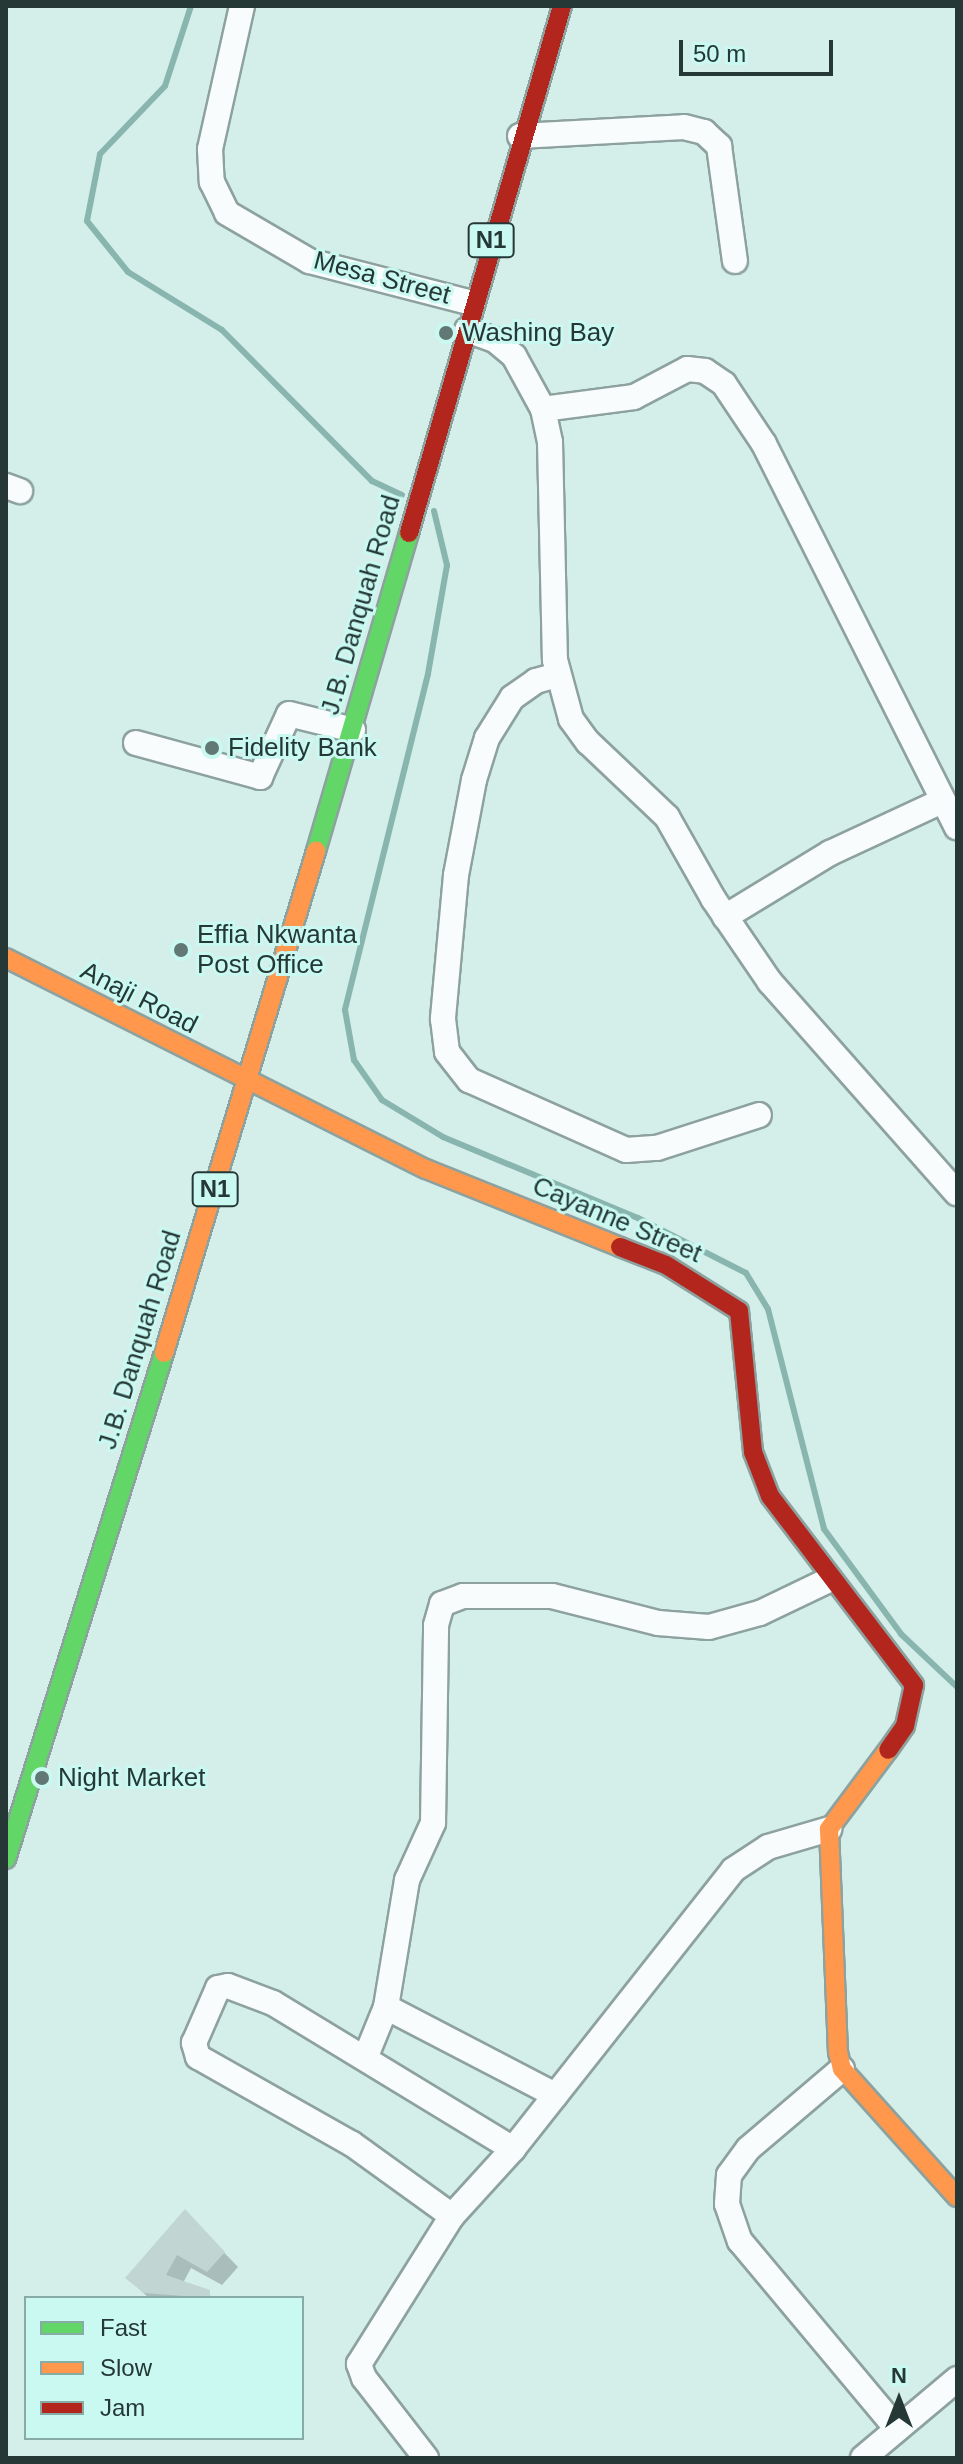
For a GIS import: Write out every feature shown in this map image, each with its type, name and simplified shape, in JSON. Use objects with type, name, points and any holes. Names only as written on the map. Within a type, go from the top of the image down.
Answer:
[{"type":"main road","name":"J.B. Danquah Road","points":[[6,1858],[248,1084],[426,476],[520,136],[562,6]]},
{"type":"main road","name":"Anaji Road","points":[[6,958],[248,1084]]},
{"type":"main road","name":"Cayanne Street","points":[[248,1084],[426,1169],[666,1265],[731,1303],[743,1319],[753,1452],[782,1517],[829,1580],[903,1665],[915,1697],[905,1726],[829,1829]]},
{"type":"main road","points":[[829,1829],[836,2036],[842,2069],[957,2197]]},
{"type":"street","name":"Mesa Street","points":[[242,6],[210,149],[212,182],[227,213],[309,261],[473,303]]},
{"type":"street","points":[[520,136],[684,127],[704,132],[719,146],[735,261]]},
{"type":"street","points":[[467,330],[495,340],[514,356],[543,409],[550,442],[557,675],[571,719],[588,742],[667,817],[725,917],[770,982],[957,1193]]},
{"type":"street","points":[[543,409],[634,397],[687,369],[705,371],[724,384],[764,444],[957,827]]},
{"type":"street","points":[[557,675],[536,681],[512,698],[487,738],[474,780],[456,875],[443,1019],[447,1052],[469,1080],[626,1150],[657,1148],[759,1115]]},
{"type":"street","points":[[136,743],[260,777],[289,714],[353,730]]},
{"type":"street","points":[[725,917],[830,853],[942,801]]},
{"type":"street","points":[[366,2056],[386,2007],[407,1880],[433,1823],[436,1625],[442,1604],[463,1596],[552,1596],[658,1623],[709,1627],[760,1613],[829,1580]]},
{"type":"street","points":[[426,2458],[364,2378],[359,2364],[452,2216],[513,2149],[743,1859],[829,1829]]},
{"type":"street","points":[[452,2216],[352,2144],[198,2057],[194,2046],[216,1990],[226,1985],[273,2003],[366,2056],[513,2149]]},
{"type":"street","points":[[386,2007],[555,2095]]},
{"type":"street","points":[[842,2069],[741,2158],[729,2175],[727,2204],[740,2241],[897,2429]]},
{"type":"street","points":[[863,2458],[957,2379]]},
{"type":"building","points":[[185,2209],[225,2252],[207,2272],[177,2255],[166,2275],[210,2290],[210,2296],[144,2293],[125,2278]]},
{"type":"waterway","points":[[191,6],[165,86],[100,154],[87,221],[128,272],[222,330],[372,481],[402,495]]},
{"type":"waterway","points":[[434,511],[447,565],[428,674],[345,1010],[354,1060],[382,1100],[443,1137],[638,1218],[746,1273],[768,1309],[824,1529],[901,1634],[957,1687]]},
{"type":"traffic: fast","points":[[316,851],[409,533]]},
{"type":"traffic: fast","points":[[6,1859],[164,1353]]},
{"type":"traffic: slow","points":[[164,1353],[316,851]]},
{"type":"traffic: slow","points":[[6,958],[426,1169],[620,1247]]},
{"type":"traffic: slow","points":[[888,1750],[829,1829],[838,2052],[842,2069],[957,2197]]},
{"type":"traffic: jam","points":[[409,533],[562,6]]},
{"type":"traffic: jam","points":[[620,1247],[666,1265],[739,1311],[753,1452],[770,1496],[914,1685],[905,1726],[888,1750]]},
{"type":"place","name":"Washing Bay","points":[[446,333]]},
{"type":"place","name":"Fidelity Bank","points":[[212,748]]},
{"type":"place","name":"Effia Nkwanta Post Office","points":[[181,950]]},
{"type":"place","name":"Night Market","points":[[42,1778]]}]
